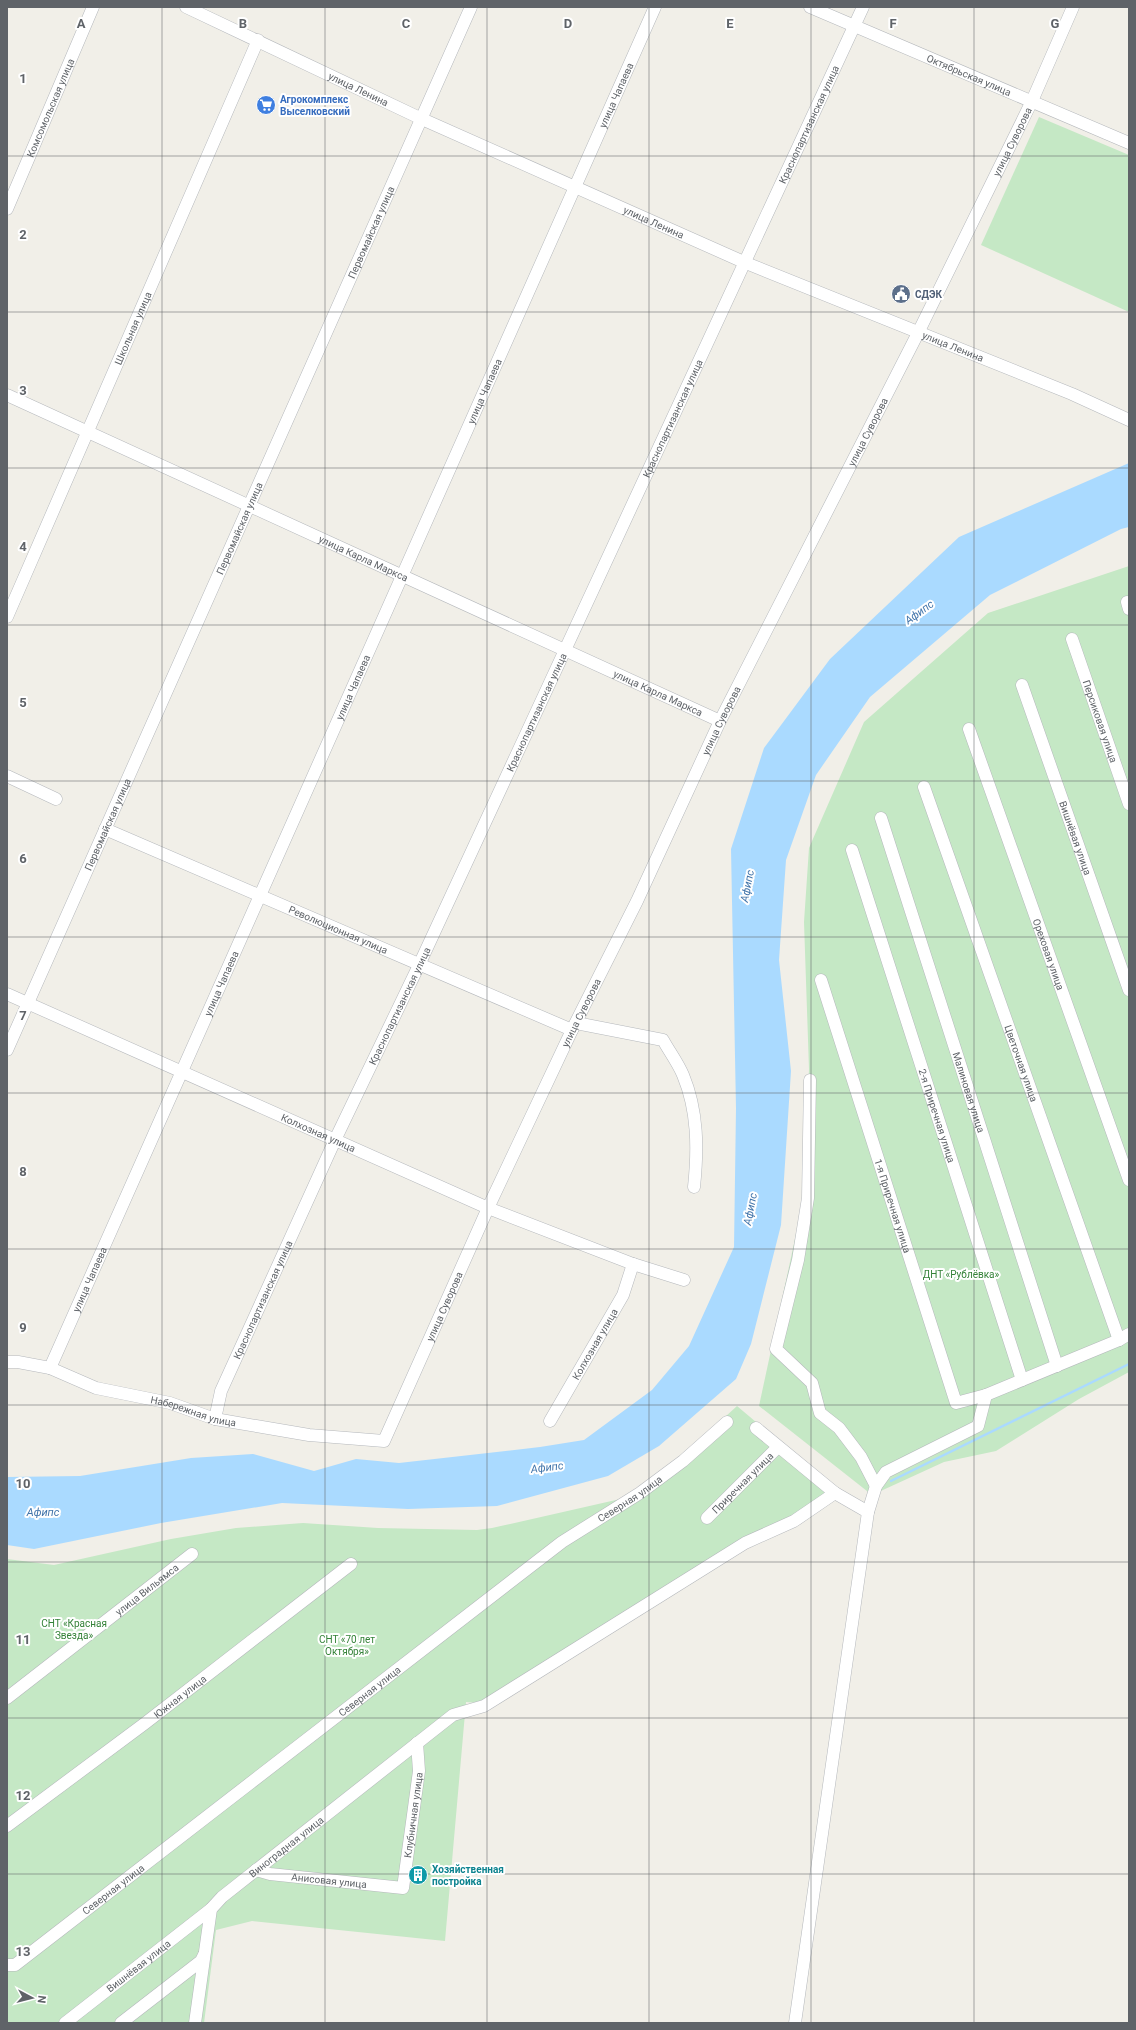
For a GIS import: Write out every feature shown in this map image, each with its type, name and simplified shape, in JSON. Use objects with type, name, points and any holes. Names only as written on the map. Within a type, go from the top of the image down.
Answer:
[{"type":"street","name":"Комсомольская улица","points":[[7,209],[93,7]]},
{"type":"street","name":"улица Ленина","points":[[186,7],[258,40],[422,120],[576,186],[746,263],[1072,394],[1129,420]]},
{"type":"street","name":"Первомайская улица","points":[[7,1050],[471,7]]},
{"type":"street","name":"улица Чапаева","points":[[50,1368],[655,7]]},
{"type":"street","name":"Октябрьская улица","points":[[810,7],[1032,101],[1129,144]]},
{"type":"street","name":"Краснопартизанская улица","points":[[215,1419],[221,1391],[335,1140],[420,963],[566,650],[863,7]]},
{"type":"street","name":"улица Суворова","points":[[384,1441],[488,1208],[574,1027],[637,900],[720,721],[918,333],[1032,101],[1073,7]]},
{"type":"street","name":"Школьная улица","points":[[7,617],[89,432],[258,40]]},
{"type":"street","name":"улица Карла Маркса","points":[[7,395],[720,721]]},
{"type":"street","name":"Персиковая улица","points":[[1072,639],[1129,804]]},
{"type":"street","name":"Вишнёвая улица","points":[[1022,685],[1129,990]]},
{"type":"street","name":"Ореховая улица","points":[[969,729],[1129,1180]]},
{"type":"street","points":[[7,776],[56,799]]},
{"type":"street","name":"Цветочная улица","points":[[924,787],[1124,1337]]},
{"type":"street","name":"Малиновая улица","points":[[882,818],[1057,1366]]},
{"type":"street","name":"Революционная улица","points":[[105,829],[574,1027],[663,1040],[682,1074],[695,1111],[697,1160],[694,1187]]},
{"type":"street","name":"2-я Приречная улица","points":[[852,850],[1022,1380]]},
{"type":"street","name":"1-я Приречная улица","points":[[821,980],[956,1403],[986,1395]]},
{"type":"street","name":"Колхозная улица","points":[[7,994],[488,1208],[633,1264],[684,1280]]},
{"type":"street","points":[[810,1080],[808,1198],[798,1260],[776,1349],[812,1383],[820,1413],[839,1428],[860,1456],[876,1486]]},
{"type":"street","name":"Колхозная улица","points":[[550,1421],[623,1295],[633,1264]]},
{"type":"street","points":[[795,2023],[868,1512],[876,1486],[886,1472],[978,1426],[986,1395],[1124,1337]]},
{"type":"street","name":"Набережная улица","points":[[7,1362],[18,1362],[50,1368],[96,1388],[170,1404],[215,1419],[309,1435],[384,1441]]},
{"type":"street","name":"Северная улица","points":[[11,1965],[562,1542],[598,1518],[622,1506],[683,1461],[727,1422]]},
{"type":"street","points":[[756,1428],[835,1492],[868,1512]]},
{"type":"street","name":"Приречная улица","points":[[707,1518],[778,1447]]},
{"type":"street","name":"Виноградная улица","points":[[211,1909],[222,1897],[453,1715],[484,1706],[745,1543],[794,1521],[835,1492]]},
{"type":"street","name":"улица Вильямса","points":[[7,1698],[192,1554]]},
{"type":"street","name":"Южная улица","points":[[7,1826],[144,1724],[351,1564]]},
{"type":"street","name":"Клубничная улица","points":[[403,1888],[419,1771],[417,1743]]},
{"type":"street","name":"Анисовая улица","points":[[256,1870],[270,1874],[403,1888]]},
{"type":"street","name":"Вишнёвая улица","points":[[65,2023],[211,1909]]},
{"type":"street","points":[[195,2023],[211,1909]]},
{"type":"street","points":[[121,2023],[202,1961],[204,1954]]},
{"type":"green space","points":[[1039,117],[1129,155],[1129,312],[981,245]]},
{"type":"green space","name":"ДНТ «Рублёвка»","points":[[1129,566],[1129,1372],[1079,1399],[996,1451],[944,1462],[872,1495],[759,1406],[804,1197],[809,1069],[804,922],[809,848],[864,722],[988,613]]},
{"type":"green space","name":"СНТ «70 лет Октября»","points":[[737,1406],[842,1494],[729,1556],[492,1704],[466,1702],[445,1941],[252,1921],[216,1930],[204,2023],[7,2023],[7,1559],[54,1565],[171,1539],[236,1528],[303,1523],[378,1528],[477,1530],[492,1528],[629,1497],[690,1449]]},
{"type":"water","name":"Афипс","points":[[1129,463],[1129,527],[1121,529],[990,595],[870,697],[816,775],[786,860],[779,960],[791,1071],[781,1225],[751,1344],[736,1379],[659,1446],[608,1476],[497,1506],[408,1509],[282,1503],[161,1523],[34,1549],[7,1545],[7,1477],[80,1476],[191,1458],[253,1454],[314,1471],[356,1459],[399,1463],[540,1447],[584,1440],[652,1390],[689,1346],[734,1247],[736,1108],[731,849],[764,748],[830,659],[959,537]]},
{"type":"waterway","points":[[891,1481],[1129,1364]]},
{"type":"place","name":"Агрокомплекс Выселковский","points":[[266,105]]},
{"type":"place","name":"СДЭК","points":[[901,294]]},
{"type":"place","name":"Хозяйственная постройка","points":[[418,1875]]},
{"type":"park label","name":"СНТ «Красная Звезда»","points":[[74,1628]]}]
